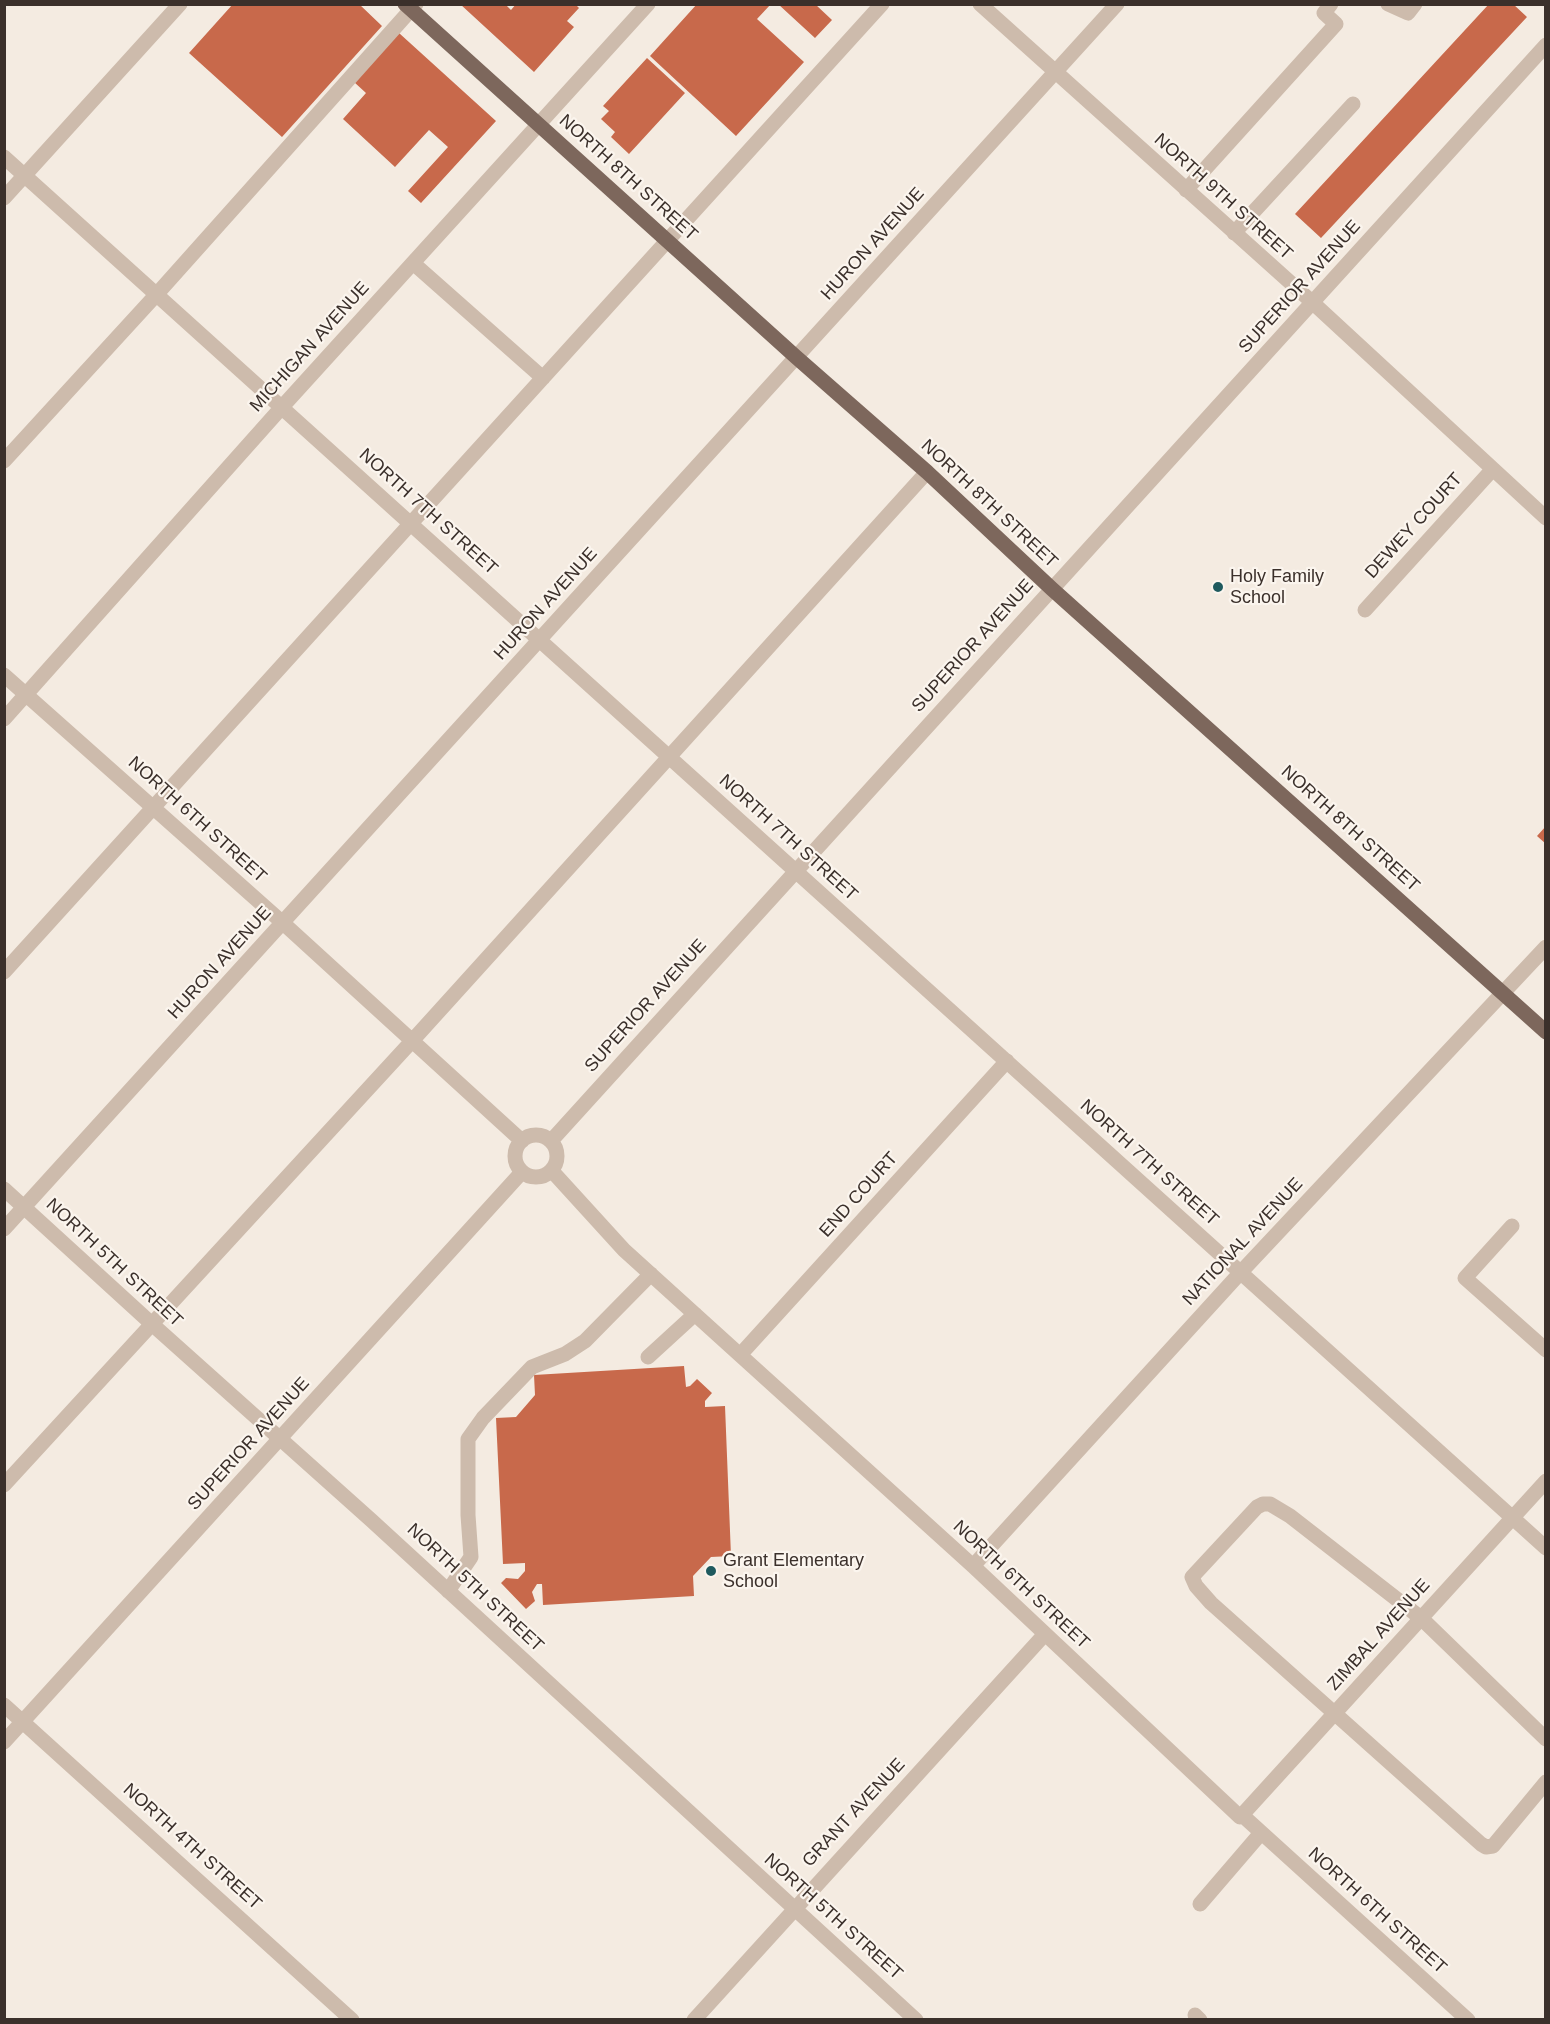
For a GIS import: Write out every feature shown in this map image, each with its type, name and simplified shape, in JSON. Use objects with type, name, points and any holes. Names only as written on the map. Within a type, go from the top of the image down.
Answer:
[{"type":"main road","name":"NORTH 8TH STREET","points":[[411,6],[796,357],[927,472],[1052,589],[1545,1032]]},
{"type":"street","points":[[4,198],[180,4]]},
{"type":"street","name":"MICHIGAN AVENUE","points":[[4,719],[282,407],[648,4]]},
{"type":"street","points":[[4,972],[882,4]]},
{"type":"street","name":"NORTH 9TH STREET","points":[[980,4],[1312,302],[1545,518]]},
{"type":"street","name":"HURON AVENUE","points":[[4,1229],[1117,4]]},
{"type":"street","points":[[1186,190],[1335,24],[1324,13],[1331,4]]},
{"type":"street","points":[[1388,4],[1408,13],[1415,4]]},
{"type":"street","points":[[4,460],[156,295],[411,6]]},
{"type":"street","name":"SUPERIOR AVENUE","points":[[550,1140],[1545,45]]},
{"type":"street","points":[[1234,233],[1353,104]]},
{"type":"street","name":"NORTH 7TH STREET","points":[[4,157],[1545,1548]]},
{"type":"street","points":[[413,263],[543,378]]},
{"type":"street","name":"DEWEY COURT","points":[[1365,610],[1492,470]]},
{"type":"street","points":[[4,1485],[412,1041],[927,472]]},
{"type":"street","name":"NORTH 6TH STREET","points":[[4,675],[283,923],[522,1141]]},
{"type":"street","name":"NATIONAL AVENUE","points":[[973,1566],[1241,1272],[1545,947]]},
{"type":"street","name":"END COURT","points":[[740,1355],[1007,1061]]},
{"type":"street","points":[[533,1135],[550,1140],[558,1159],[552,1171],[546,1175],[534,1177],[522,1172],[515,1160],[518,1146],[522,1141],[533,1135]]},
{"type":"street","name":"NORTH 6TH STREET","points":[[552,1171],[624,1250],[973,1566],[1240,1817],[1242,1815],[1461,2017]]},
{"type":"street","name":"SUPERIOR AVENUE","points":[[4,1742],[522,1172]]},
{"type":"street","name":"NORTH 5TH STREET","points":[[4,1189],[916,2019]]},
{"type":"street","points":[[1512,1226],[1465,1278],[1545,1350]]},
{"type":"street","points":[[448,1591],[471,1557],[468,1515],[468,1439],[483,1418],[532,1367],[565,1354],[585,1341],[651,1274]]},
{"type":"street","points":[[648,1358],[695,1314]]},
{"type":"street","name":"ZIMBAL AVENUE","points":[[1242,1815],[1545,1481]]},
{"type":"street","points":[[1545,1739],[1421,1618],[1306,1528],[1270,1504],[1263,1504],[1251,1512],[1192,1577],[1211,1603],[1486,1847],[1493,1846],[1545,1782]]},
{"type":"street","name":"GRANT AVENUE","points":[[694,2019],[1045,1634]]},
{"type":"street","name":"NORTH 4TH STREET","points":[[4,1705],[352,2019]]},
{"type":"street","points":[[1200,1904],[1261,1833]]},
{"type":"building","points":[[233,4],[359,4],[382,26],[282,137],[189,53]]},
{"type":"building","points":[[460,4],[505,4],[511,10],[516,4],[575,4],[579,8],[567,21],[574,27],[534,72]]},
{"type":"building","points":[[697,4],[771,4],[757,19],[804,62],[736,136],[650,56]]},
{"type":"building","points":[[778,4],[815,4],[832,20],[815,38]]},
{"type":"building","points":[[1489,4],[1513,4],[1527,17],[1321,238],[1295,214]]},
{"type":"building","points":[[399,33],[496,121],[421,203],[408,191],[448,147],[429,130],[395,167],[343,119],[366,93],[354,82]]},
{"type":"building","points":[[647,58],[685,93],[629,154],[611,137],[615,132],[601,119],[609,111],[603,106]]},
{"type":"building","points":[[1546,826],[1546,844],[1537,836]]},
{"type":"building","points":[[684,1366],[686,1387],[697,1379],[712,1393],[705,1401],[705,1407],[725,1406],[731,1556],[711,1557],[693,1576],[694,1596],[543,1605],[542,1584],[537,1584],[532,1592],[535,1601],[526,1609],[501,1583],[506,1578],[518,1579],[525,1571],[525,1563],[503,1564],[496,1418],[516,1417],[535,1395],[534,1375]]},
{"type":"place","name":"Holy Family School","points":[[1218,587]]},
{"type":"place","name":"Grant Elementary School","points":[[711,1571]]}]
